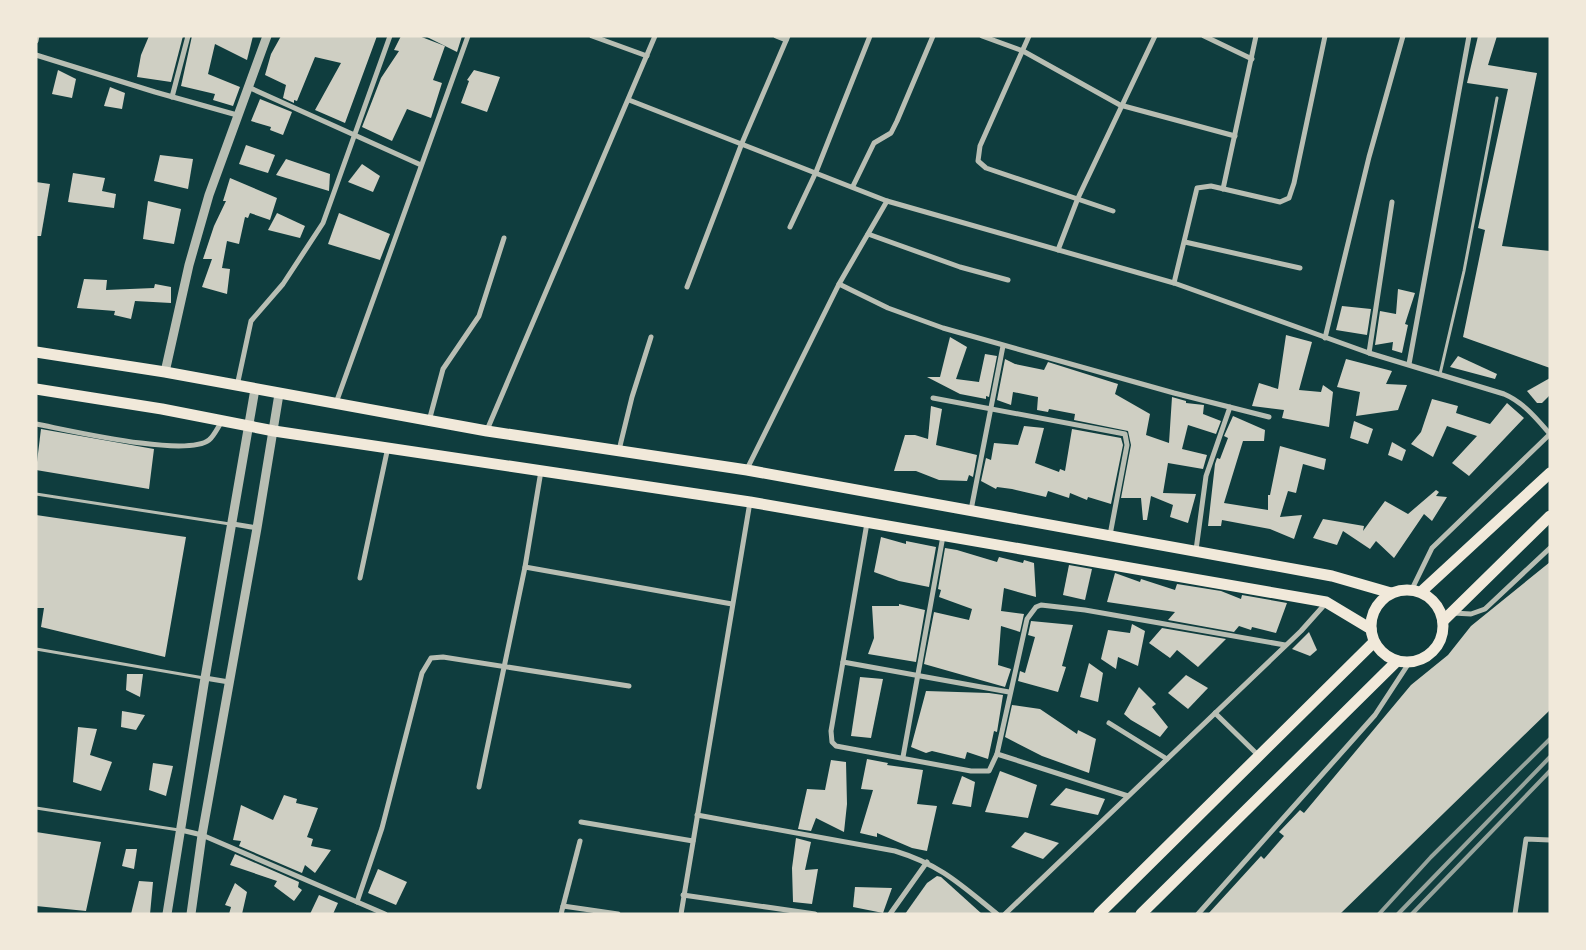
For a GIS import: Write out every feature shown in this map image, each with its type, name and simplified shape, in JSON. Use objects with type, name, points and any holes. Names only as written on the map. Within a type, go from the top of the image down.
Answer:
[{"type":"main road","points":[[36,352],[165,372],[335,405],[487,431],[747,470],[1332,576],[1391,593],[1417,590],[1550,473]]},
{"type":"main road","points":[[36,389],[274,431],[541,469],[750,502],[1326,602],[1370,629]]},
{"type":"main road","points":[[1443,622],[1550,516]]},
{"type":"main road","points":[[1391,593],[1375,608],[1370,629],[1374,642],[1384,654],[1397,661],[1409,663],[1421,660],[1431,654],[1441,639],[1443,622],[1440,609],[1417,590]]},
{"type":"main road","points":[[1100,914],[1374,642]]},
{"type":"main road","points":[[1142,914],[1397,661]]},
{"type":"street","points":[[36,41],[37,36]]},
{"type":"street","points":[[172,97],[188,36]]},
{"type":"street","points":[[165,372],[189,265],[209,195],[267,36]]},
{"type":"street","points":[[237,386],[251,322],[283,284],[323,224],[356,136],[390,36]]},
{"type":"street","points":[[335,405],[468,36]]},
{"type":"street","points":[[592,36],[647,56]]},
{"type":"street","points":[[487,431],[655,36]]},
{"type":"street","points":[[687,287],[742,144],[787,38],[776,36]]},
{"type":"street","points":[[790,227],[816,172],[870,36]]},
{"type":"street","points":[[853,186],[874,143],[888,135],[897,121],[933,36]]},
{"type":"street","points":[[982,36],[1023,51],[1120,105],[1235,136]]},
{"type":"street","points":[[1029,36],[980,146],[978,161],[980,165],[986,168],[1114,211]]},
{"type":"street","points":[[1058,250],[1078,198],[1120,105],[1155,36]]},
{"type":"street","points":[[1204,36],[1252,59]]},
{"type":"street","points":[[1223,189],[1256,36]]},
{"type":"street","points":[[1174,283],[1197,188],[1206,186],[1280,202],[1289,198],[1294,183],[1325,36]]},
{"type":"street","points":[[1325,338],[1369,157],[1403,36]]},
{"type":"street","points":[[1409,364],[1469,36]]},
{"type":"street","points":[[36,55],[237,115]]},
{"type":"street","points":[[248,86],[421,166]]},
{"type":"street","points":[[629,100],[853,186],[887,201],[1174,283],[1369,353],[1514,398],[1550,434],[1432,548],[1417,590]]},
{"type":"street","points":[[747,470],[838,284],[887,201]]},
{"type":"street","points":[[1369,353],[1392,202]]},
{"type":"street","points":[[868,234],[960,268],[1008,280]]},
{"type":"street","points":[[429,421],[443,369],[479,316],[504,238]]},
{"type":"street","points":[[1185,242],[1300,268]]},
{"type":"street","points":[[838,284],[897,311],[943,328],[1003,346],[1268,417]]},
{"type":"street","points":[[619,450],[632,397],[651,337]]},
{"type":"street","points":[[971,510],[989,409],[1003,346]]},
{"type":"street","points":[[167,914],[205,678],[255,389]]},
{"type":"street","points":[[191,914],[202,834],[279,394]]},
{"type":"street","points":[[933,398],[1125,434],[1127,445],[1110,535]]},
{"type":"street","points":[[1196,551],[1206,476],[1230,407]]},
{"type":"street","points":[[36,424],[157,445],[189,446],[208,440],[223,421]]},
{"type":"street","points":[[360,578],[388,447]]},
{"type":"street","points":[[479,787],[525,568],[541,469]]},
{"type":"street","points":[[681,914],[750,502]]},
{"type":"street","points":[[867,522],[832,731],[832,742],[836,746],[983,772],[989,771],[998,754],[1009,692],[1027,619],[1036,607],[1041,605],[1085,610],[1285,645]]},
{"type":"street","points":[[233,524],[257,528]]},
{"type":"street","points":[[903,757],[943,535]]},
{"type":"street","points":[[1452,613],[1472,614],[1485,609],[1550,548]]},
{"type":"street","points":[[525,568],[732,604]]},
{"type":"street","points":[[1005,914],[1285,645],[1326,602]]},
{"type":"street","points":[[356,902],[382,828],[422,673],[428,662],[436,656],[629,686]]},
{"type":"street","points":[[843,662],[1009,692]]},
{"type":"street","points":[[1198,914],[1375,715],[1409,663]]},
{"type":"street","points":[[205,678],[229,682]]},
{"type":"street","points":[[1215,712],[1259,756]]},
{"type":"street","points":[[1109,723],[1167,758]]},
{"type":"street","points":[[998,754],[1128,796]]},
{"type":"street","points":[[698,815],[895,851],[928,862],[947,874],[997,914]]},
{"type":"street","points":[[581,822],[693,841]]},
{"type":"street","points":[[181,830],[202,834],[385,914]]},
{"type":"street","points":[[1515,914],[1526,838],[1550,840]]},
{"type":"street","points":[[561,914],[580,841]]},
{"type":"street","points":[[890,914],[928,862]]},
{"type":"street","points":[[684,895],[815,914]]},
{"type":"street","points":[[563,906],[618,914]]},
{"type":"lane","points":[[1440,374],[1464,271],[1497,98]]},
{"type":"lane","points":[[36,494],[233,524]]},
{"type":"lane","points":[[36,649],[205,678]]},
{"type":"lane","points":[[36,808],[181,830]]},
{"type":"building","points":[[149,36],[183,36],[171,82],[137,77],[141,55]]},
{"type":"building","points":[[192,36],[253,36],[247,60],[215,44],[208,74],[240,87],[233,106],[213,100],[215,94],[181,86]]},
{"type":"building","points":[[281,36],[377,36],[345,123],[315,110],[341,63],[315,57],[297,101],[294,100],[294,103],[283,98],[286,85],[265,75],[271,54]]},
{"type":"building","points":[[401,36],[419,36],[445,46],[433,80],[442,83],[431,118],[407,109],[392,141],[362,127],[381,78],[399,51],[394,50]]},
{"type":"building","points":[[425,36],[462,36],[457,52]]},
{"type":"building","points":[[1478,36],[1497,36],[1488,65],[1537,73],[1502,246],[1550,251],[1550,368],[1463,337],[1485,230],[1478,228],[1508,89],[1467,83]]},
{"type":"building","points":[[58,70],[76,79],[72,98],[52,94]]},
{"type":"building","points":[[474,70],[500,77],[487,112],[461,103],[469,81],[467,80]]},
{"type":"building","points":[[110,87],[125,93],[122,109],[104,106]]},
{"type":"building","points":[[260,99],[292,112],[283,135],[270,130],[271,127],[251,121]]},
{"type":"building","points":[[246,145],[275,155],[268,173],[239,164]]},
{"type":"building","points":[[160,155],[193,159],[188,189],[154,181]]},
{"type":"building","points":[[286,159],[330,174],[329,191],[276,175]]},
{"type":"building","points":[[362,164],[380,176],[373,192],[348,182]]},
{"type":"building","points":[[73,173],[105,178],[102,191],[116,194],[114,208],[68,202]]},
{"type":"building","points":[[230,178],[277,198],[270,220],[250,213],[248,218],[245,217],[239,244],[227,241],[222,268],[230,269],[227,294],[202,287],[212,259],[203,259],[214,226],[226,201],[223,201]]},
{"type":"building","points":[[36,182],[50,184],[41,236],[36,236]]},
{"type":"building","points":[[148,201],[181,209],[174,244],[143,239]]},
{"type":"building","points":[[277,213],[305,226],[300,238],[268,230]]},
{"type":"building","points":[[339,213],[390,234],[380,260],[328,244]]},
{"type":"building","points":[[84,279],[107,280],[106,290],[154,288],[155,284],[171,287],[171,303],[135,301],[131,319],[114,315],[115,311],[77,308]]},
{"type":"building","points":[[1398,289],[1415,293],[1405,324],[1408,325],[1402,353],[1392,350],[1393,342],[1375,345],[1380,311],[1396,314]]},
{"type":"building","points":[[1342,306],[1371,309],[1367,335],[1336,330]]},
{"type":"building","points":[[1286,335],[1312,342],[1299,390],[1321,392],[1323,385],[1333,392],[1329,427],[1282,418],[1284,410],[1252,406],[1259,383],[1278,389]]},
{"type":"building","points":[[950,337],[967,347],[956,379],[979,382],[985,354],[997,356],[989,397],[986,396],[986,399],[960,394],[927,377],[940,377]]},
{"type":"building","points":[[1458,356],[1497,374],[1495,379],[1450,367]]},
{"type":"building","points":[[1005,359],[1015,364],[1044,370],[1048,362],[1118,384],[1115,394],[1150,414],[1146,435],[1169,443],[1172,397],[1186,401],[1186,403],[1204,405],[1203,414],[1221,421],[1216,434],[1188,425],[1182,449],[1207,455],[1203,469],[1168,463],[1163,493],[1196,494],[1188,523],[1170,517],[1173,505],[1151,496],[1147,520],[1143,520],[1141,498],[1121,498],[1131,445],[1128,431],[1074,420],[1075,414],[1049,409],[1048,412],[1037,410],[1038,397],[1013,392],[1011,405],[997,400]]},
{"type":"building","points":[[1346,359],[1392,371],[1386,384],[1407,385],[1398,410],[1356,416],[1360,392],[1337,387]]},
{"type":"building","points":[[1550,378],[1550,395],[1542,403],[1537,403],[1527,391]]},
{"type":"building","points":[[1432,399],[1458,406],[1456,413],[1490,424],[1507,403],[1524,418],[1469,476],[1452,463],[1477,436],[1447,426],[1433,457],[1411,444],[1421,432]]},
{"type":"building","points":[[931,406],[942,409],[936,445],[977,455],[973,477],[969,475],[967,481],[939,480],[916,471],[894,471],[905,435],[915,435],[928,439]]},
{"type":"building","points":[[1233,416],[1265,430],[1264,441],[1243,441],[1224,503],[1268,510],[1268,495],[1270,495],[1280,446],[1326,459],[1324,470],[1303,464],[1296,493],[1288,491],[1280,517],[1302,515],[1294,539],[1270,529],[1222,520],[1221,526],[1208,526],[1215,464],[1217,458],[1220,459],[1228,438],[1224,436]]},
{"type":"building","points":[[1354,421],[1373,429],[1368,444],[1350,438]]},
{"type":"building","points":[[1024,426],[1044,428],[1035,463],[1059,472],[1060,469],[1065,471],[1072,429],[1121,438],[1123,445],[1111,504],[1088,497],[1087,500],[1070,493],[1069,498],[1048,491],[1046,497],[1012,489],[997,487],[996,489],[981,481],[986,458],[991,460],[994,443],[1018,445]]},
{"type":"building","points":[[41,429],[154,449],[149,489],[36,470]]},
{"type":"building","points":[[1392,442],[1406,450],[1402,461],[1388,455]]},
{"type":"building","points":[[1436,490],[1439,492],[1436,496],[1447,497],[1432,521],[1424,514],[1394,558],[1376,541],[1370,549],[1343,531],[1337,545],[1313,538],[1323,519],[1364,526],[1363,531],[1385,501],[1408,514]]},
{"type":"building","points":[[36,515],[186,537],[165,657],[41,627],[44,608],[36,608]]},
{"type":"building","points":[[881,537],[906,544],[906,541],[936,547],[929,587],[899,581],[874,572]]},
{"type":"building","points":[[945,548],[997,562],[999,557],[1023,563],[1024,560],[1034,563],[1036,597],[1004,588],[1001,611],[1024,614],[1020,632],[1001,626],[998,665],[1011,669],[1005,687],[924,664],[934,612],[969,620],[972,609],[939,597],[941,590],[938,589]]},
{"type":"building","points":[[1550,562],[1550,710],[1340,914],[1208,914],[1261,856],[1264,859],[1284,836],[1279,832],[1300,810],[1304,813],[1411,685],[1448,655],[1471,626]]},
{"type":"building","points":[[1069,565],[1092,569],[1085,600],[1063,595]]},
{"type":"building","points":[[1115,573],[1140,582],[1141,579],[1175,590],[1177,584],[1221,591],[1241,599],[1242,595],[1287,603],[1276,633],[1252,627],[1251,630],[1239,626],[1234,632],[1168,620],[1175,612],[1107,602]]},
{"type":"building","points":[[899,604],[925,610],[916,662],[868,654],[874,638],[872,606],[899,606]]},
{"type":"building","points":[[1031,621],[1073,625],[1062,666],[1066,667],[1058,692],[1018,681],[1020,671],[1025,673],[1035,637],[1028,635]]},
{"type":"building","points":[[1132,624],[1145,631],[1138,666],[1118,657],[1116,669],[1101,659],[1108,630],[1130,633]]},
{"type":"building","points":[[1162,628],[1226,639],[1198,667],[1177,650],[1170,658],[1149,643]]},
{"type":"building","points":[[1309,632],[1317,650],[1310,656],[1292,649]]},
{"type":"building","points":[[1089,663],[1103,673],[1098,702],[1080,697]]},
{"type":"building","points":[[127,674],[143,674],[140,697],[126,690]]},
{"type":"building","points":[[1186,675],[1208,688],[1188,709],[1168,693]]},
{"type":"building","points":[[860,677],[883,679],[871,738],[851,736]]},
{"type":"building","points":[[1139,687],[1156,704],[1152,707],[1168,727],[1160,737],[1124,714]]},
{"type":"building","points":[[926,691],[1003,695],[997,732],[994,731],[988,759],[967,752],[965,759],[932,751],[926,753],[911,747]]},
{"type":"building","points":[[1012,705],[1040,709],[1077,734],[1078,730],[1096,739],[1089,773],[1042,756],[1005,737]]},
{"type":"building","points":[[122,711],[145,715],[136,730],[121,727]]},
{"type":"building","points":[[78,727],[97,729],[90,755],[112,762],[101,791],[73,782]]},
{"type":"building","points":[[867,759],[888,763],[887,765],[923,770],[917,804],[937,806],[927,851],[912,848],[877,833],[877,837],[860,833],[873,790],[861,789]]},
{"type":"building","points":[[831,760],[846,762],[847,804],[844,832],[816,818],[811,831],[798,829],[807,789],[825,790]]},
{"type":"building","points":[[153,763],[173,766],[166,796],[149,790]]},
{"type":"building","points":[[1000,771],[1037,785],[1028,818],[985,812]]},
{"type":"building","points":[[962,776],[975,782],[971,807],[952,804]]},
{"type":"building","points":[[1066,788],[1105,799],[1098,815],[1050,805]]},
{"type":"building","points":[[284,795],[297,799],[296,803],[318,808],[307,837],[313,839],[311,846],[331,850],[315,873],[305,865],[302,873],[239,846],[241,841],[233,840],[241,805],[273,820]]},
{"type":"building","points":[[36,832],[101,842],[86,911],[36,906]]},
{"type":"building","points":[[1025,832],[1059,843],[1043,859],[1011,847]]},
{"type":"building","points":[[796,838],[811,842],[805,870],[818,869],[812,904],[793,902],[792,868]]},
{"type":"building","points":[[126,849],[137,849],[134,869],[122,866]]},
{"type":"building","points":[[235,854],[299,882],[298,887],[302,890],[294,901],[274,886],[277,881],[230,865]]},
{"type":"building","points":[[378,869],[407,882],[396,905],[368,893]]},
{"type":"building","points":[[937,876],[941,877],[982,914],[905,914],[927,883]]},
{"type":"building","points":[[139,881],[153,882],[150,914],[131,914]]},
{"type":"building","points":[[235,883],[247,892],[242,914],[229,914],[231,907],[225,905]]},
{"type":"building","points":[[855,887],[892,888],[883,913],[853,907]]},
{"type":"building","points":[[319,895],[338,903],[333,914],[310,914]]},
{"type":"railway","points":[[1379,914],[1431,857],[1550,739]]},
{"type":"railway","points":[[1398,914],[1550,757]]},
{"type":"railway","points":[[1412,914],[1550,771]]}]
